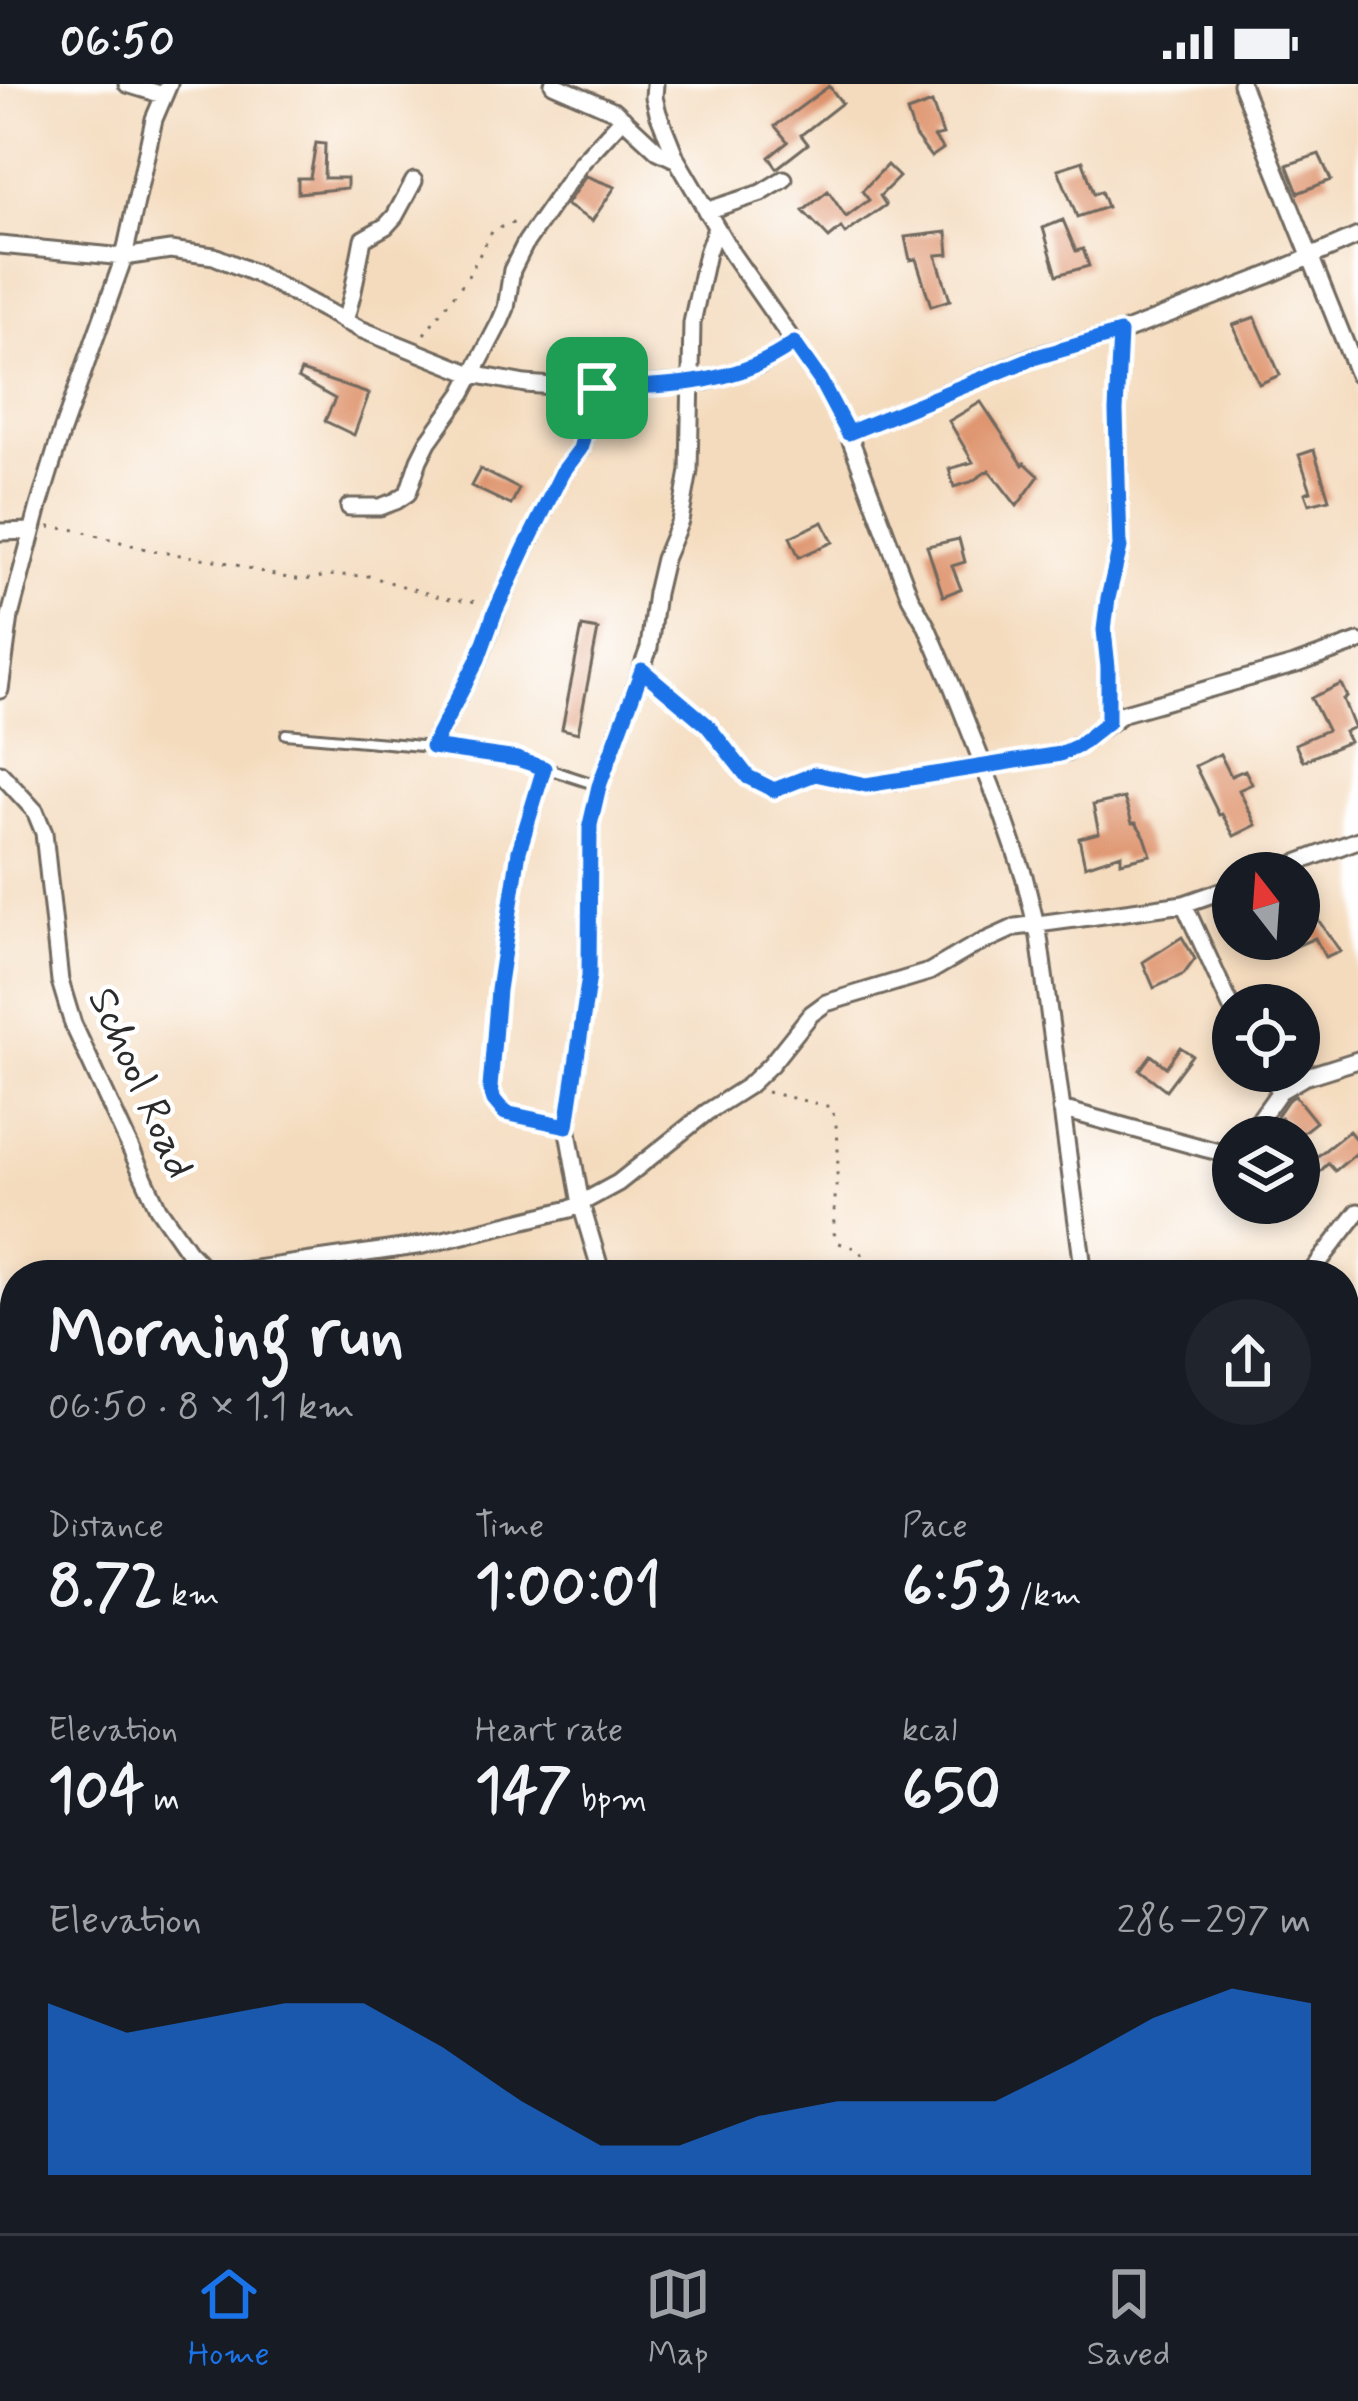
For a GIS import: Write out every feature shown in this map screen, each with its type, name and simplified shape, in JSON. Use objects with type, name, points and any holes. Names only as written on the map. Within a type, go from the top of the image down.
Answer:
[{"type":"street","points":[[0,690],[10,616],[33,529],[124,257],[154,119],[166,90],[127,84]]},
{"type":"street","points":[[554,84],[598,102],[658,151],[677,160]]},
{"type":"street","points":[[655,84],[658,113],[677,160],[716,228],[820,380],[848,433],[1024,876],[1037,923],[1082,1260]]},
{"type":"street","points":[[1241,84],[1358,376]]},
{"type":"street","points":[[349,507],[380,507],[407,495],[428,442],[463,393],[506,308],[519,255],[581,163],[622,118]]},
{"type":"street","points":[[706,212],[761,193],[784,179]]},
{"type":"street","points":[[344,322],[363,239],[386,226],[414,181]]},
{"type":"street","points":[[598,1260],[581,1204],[567,1126],[589,976],[590,825],[599,786],[642,670],[664,559],[684,503],[694,310],[716,228]]},
{"type":"street","points":[[848,433],[1033,358],[1120,333],[1358,236]]},
{"type":"street","points":[[0,245],[124,257],[170,250],[214,256],[259,274],[344,322],[472,374],[526,384],[597,388],[692,382],[735,374],[794,343]]},
{"type":"street","points":[[1108,722],[1104,630],[1120,547],[1116,411],[1120,333]]},
{"type":"street","points":[[432,747],[478,659],[562,473],[580,449],[597,388]]},
{"type":"street","points":[[0,532],[33,529]]},
{"type":"street","points":[[642,670],[707,725],[742,771],[779,789],[815,774],[866,785],[1066,753],[1108,722],[1140,708],[1358,642]]},
{"type":"street","name":"School Road","points":[[0,773],[35,811],[44,833],[59,981],[73,1024],[158,1208],[197,1260]]},
{"type":"street","points":[[1320,854],[1358,839]]},
{"type":"street","points":[[309,1260],[423,1245],[581,1204],[618,1183],[748,1086],[826,1003],[919,976],[1004,932],[1037,923],[1184,904],[1212,894]]},
{"type":"street","points":[[1184,904],[1221,984]]},
{"type":"street","points":[[1320,1072],[1358,1060]]},
{"type":"street","points":[[1061,1109],[1212,1151]]},
{"type":"street","points":[[1321,1260],[1358,1212]]},
{"type":"lane","points":[[286,734],[517,759],[599,786]]},
{"type":"lane","points":[[544,768],[519,851],[498,990],[490,1088],[505,1113],[567,1126]]},
{"type":"path","points":[[411,348],[467,278],[494,230],[512,222],[541,219]]},
{"type":"path","points":[[33,529],[77,530],[282,577],[369,576],[443,598],[499,604]]},
{"type":"path","points":[[748,1086],[832,1106],[837,1130],[834,1233],[839,1243],[859,1249],[867,1260]]},
{"type":"building","points":[[829,86],[842,103],[801,135],[808,144],[777,168],[769,157],[788,142],[775,126]]},
{"type":"building","points":[[932,103],[943,135],[934,137],[943,149],[931,157],[915,136],[907,112]]},
{"type":"building","points":[[316,143],[325,144],[324,178],[347,178],[347,188],[298,193],[298,178],[310,178]]},
{"type":"building","points":[[1319,154],[1331,180],[1298,193],[1287,165]]},
{"type":"building","points":[[1083,161],[1094,194],[1101,191],[1107,207],[1077,217],[1058,169]]},
{"type":"building","points":[[887,165],[899,177],[880,196],[886,205],[845,234],[841,228],[829,238],[803,211],[828,191],[846,217],[869,200],[862,191]]},
{"type":"building","points":[[586,176],[615,187],[592,221],[566,205]]},
{"type":"building","points":[[1063,220],[1076,251],[1083,249],[1089,266],[1057,275],[1043,228]]},
{"type":"building","points":[[947,232],[949,254],[936,255],[950,300],[931,306],[905,237]]},
{"type":"building","points":[[1255,317],[1280,375],[1259,384],[1233,325]]},
{"type":"building","points":[[301,371],[369,394],[354,435],[325,421],[335,399],[298,378]]},
{"type":"building","points":[[981,402],[1023,465],[1039,476],[1017,506],[989,470],[954,487],[949,469],[973,462],[949,421]]},
{"type":"building","points":[[1314,450],[1329,499],[1309,504],[1305,493],[1311,491],[1299,455]]},
{"type":"building","points":[[480,469],[519,489],[511,505],[471,486]]},
{"type":"building","points":[[823,522],[833,542],[799,557],[790,537]]},
{"type":"building","points":[[959,539],[965,562],[952,566],[961,589],[943,596],[927,546]]},
{"type":"building","points":[[582,627],[598,630],[578,733],[562,729]]},
{"type":"building","points":[[1341,684],[1354,727],[1344,732],[1349,742],[1303,761],[1295,744],[1327,730],[1311,698]]},
{"type":"building","points":[[1220,754],[1231,776],[1245,770],[1252,784],[1239,790],[1256,825],[1234,836],[1195,766]]},
{"type":"building","points":[[1124,798],[1151,855],[1121,862],[1121,854],[1085,866],[1079,838],[1099,833],[1093,805]]},
{"type":"building","points":[[1320,923],[1340,951],[1325,957],[1320,948]]},
{"type":"building","points":[[1182,937],[1195,959],[1184,974],[1154,988],[1143,962]]},
{"type":"building","points":[[1180,1047],[1192,1055],[1166,1090],[1140,1070],[1151,1055],[1166,1067]]},
{"type":"building","points":[[1295,1096],[1311,1116],[1277,1116]]},
{"type":"building","points":[[1349,1131],[1358,1142],[1358,1152],[1335,1171],[1328,1163],[1320,1172],[1320,1154]]},
{"type":"route","points":[[1120,333],[1116,411],[1120,547],[1103,640],[1108,722],[1066,753],[866,785],[815,774],[774,790],[748,777],[707,725],[642,670],[622,717],[590,825],[589,976],[567,1126],[505,1113],[490,1088],[498,990],[519,851],[544,768],[517,759],[432,747],[478,659],[495,612],[562,473],[580,449],[597,388],[706,381],[761,364],[794,343],[848,433],[1033,358],[1120,333]]}]
